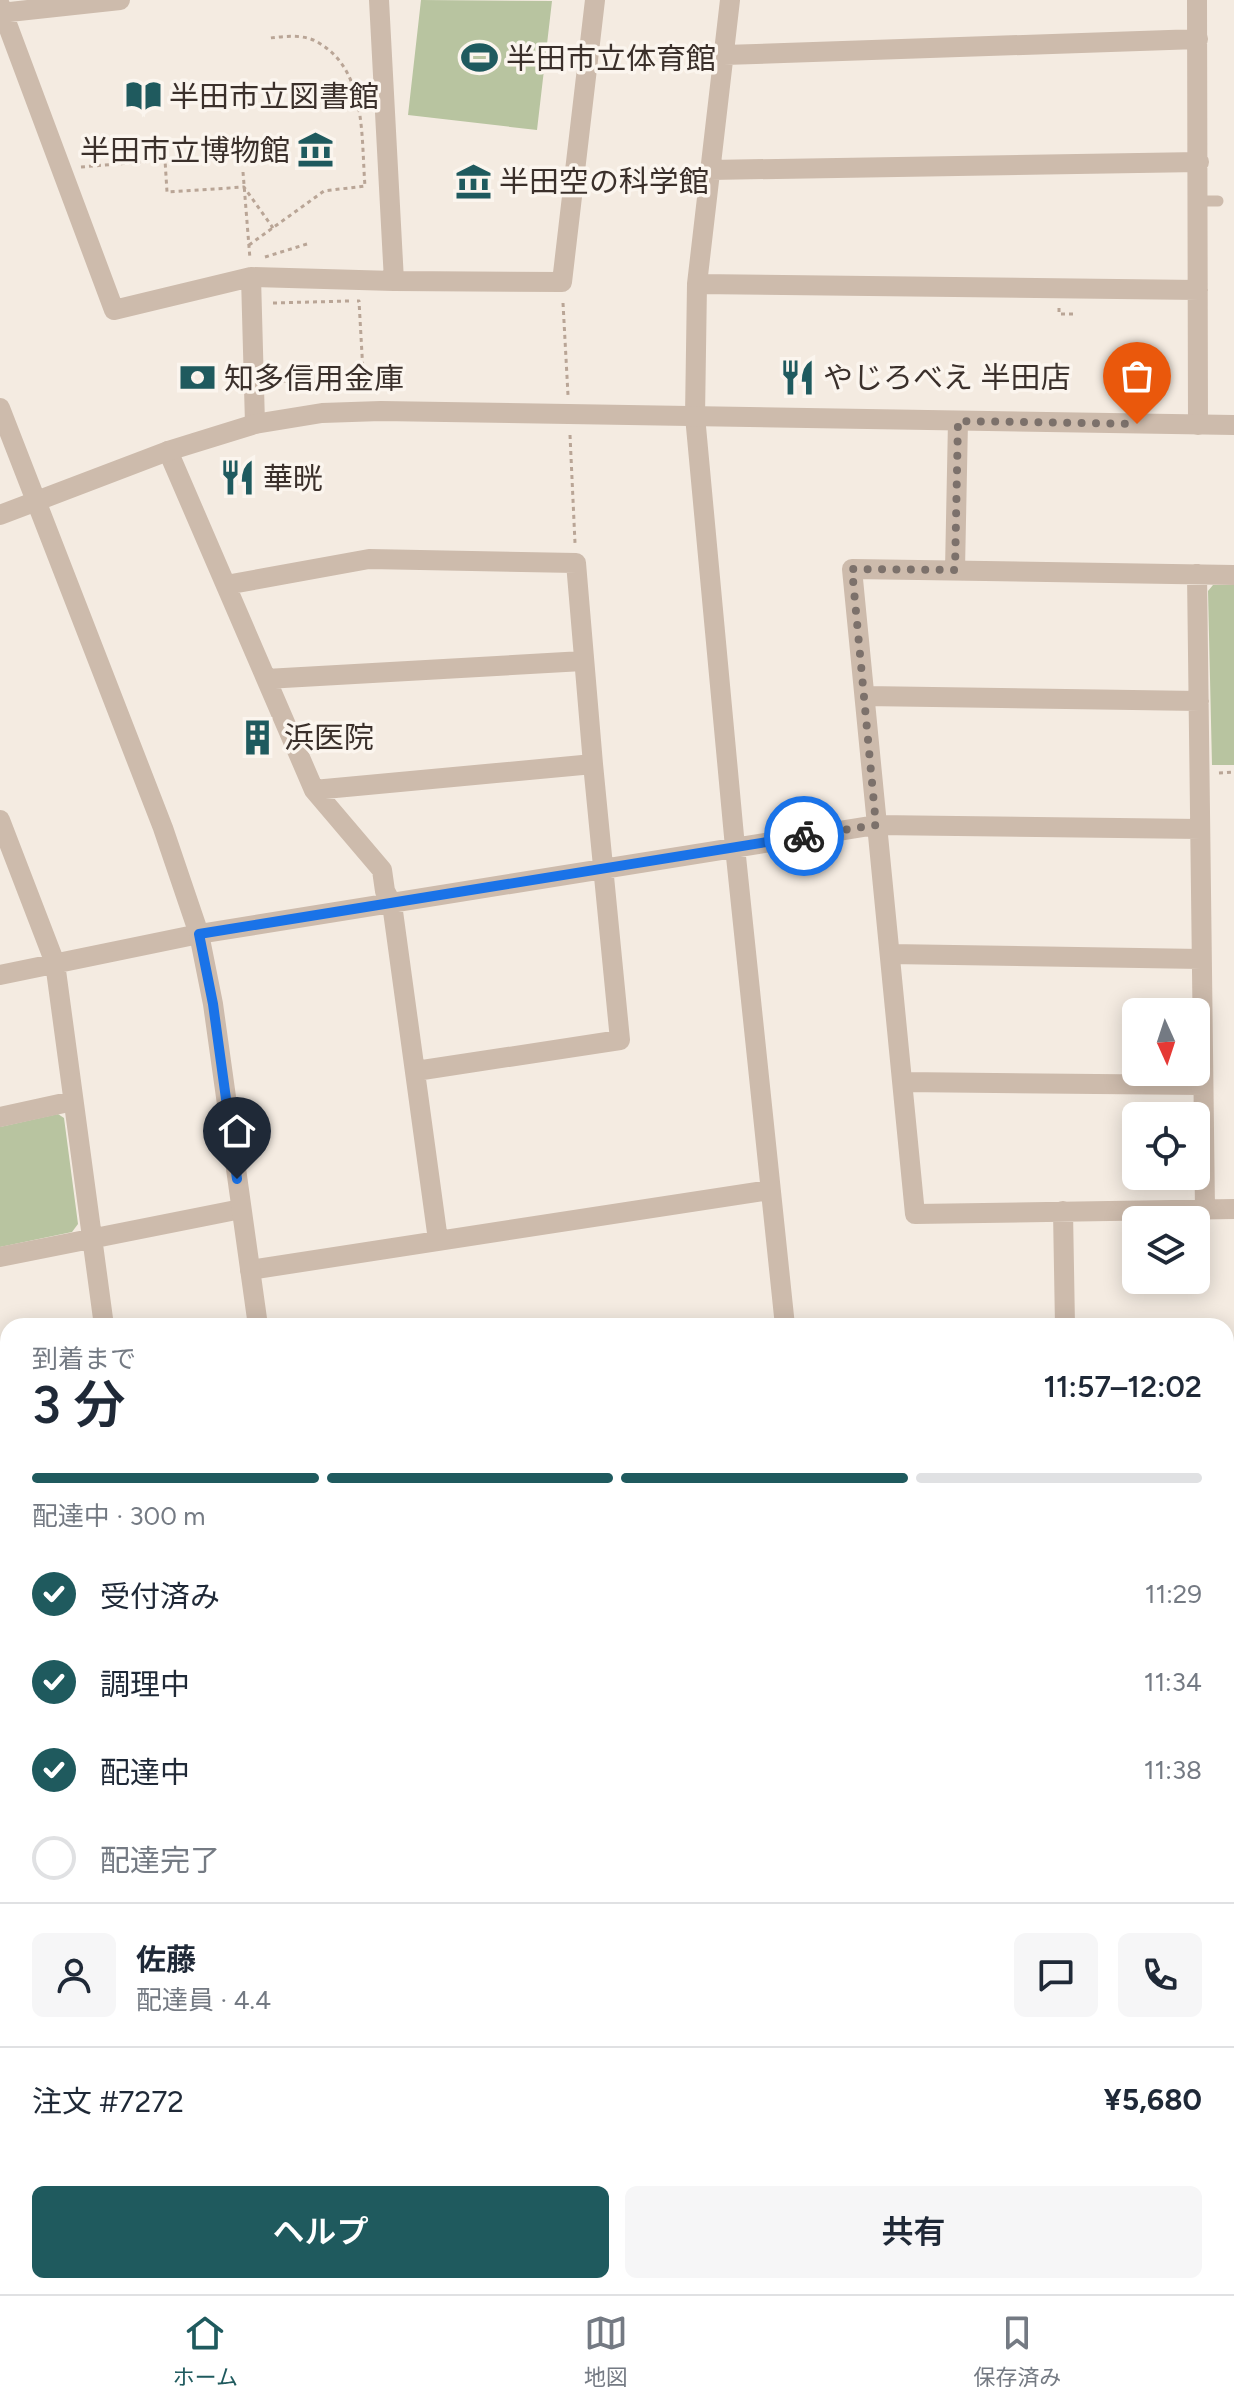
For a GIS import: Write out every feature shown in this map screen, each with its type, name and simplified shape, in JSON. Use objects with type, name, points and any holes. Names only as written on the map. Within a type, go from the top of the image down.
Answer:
[{"type":"street","points":[[120,0],[1,10],[114,310],[251,272],[394,281],[562,282],[595,0]]},
{"type":"street","points":[[379,0],[394,281]]},
{"type":"street","points":[[730,0],[697,284],[695,416],[735,847],[784,1318]]},
{"type":"street","points":[[1197,0],[1199,162],[1208,201],[1198,290],[1198,425]]},
{"type":"street","points":[[724,55],[1198,39]]},
{"type":"street","points":[[710,170],[1199,162]]},
{"type":"street","points":[[251,272],[255,424]]},
{"type":"street","points":[[697,284],[1198,290]]},
{"type":"street","points":[[0,408],[163,828],[199,934],[213,1004],[257,1318]]},
{"type":"street","points":[[0,515],[168,451],[255,424],[322,413],[381,411],[1234,425]]},
{"type":"street","points":[[955,570],[958,421]]},
{"type":"street","points":[[168,451],[314,790],[382,870],[385,891],[392,904],[438,1240]]},
{"type":"street","points":[[226,585],[369,559],[576,563],[620,1040],[416,1071]]},
{"type":"street","points":[[1122,1210],[915,1214],[852,569],[1234,575]]},
{"type":"street","points":[[1197,574],[1202,998]]},
{"type":"street","points":[[266,679],[583,661]]},
{"type":"street","points":[[865,696],[1199,701]]},
{"type":"street","points":[[314,790],[593,764]]},
{"type":"street","points":[[0,975],[199,934],[876,825],[1200,829]]},
{"type":"street","points":[[1,827],[55,963],[103,1318]]},
{"type":"street","points":[[890,954],[1201,959]]},
{"type":"street","points":[[903,1082],[1122,1084]]},
{"type":"street","points":[[1203,1086],[1205,1206]]},
{"type":"street","points":[[0,1117],[73,1101]]},
{"type":"street","points":[[250,1270],[769,1190]]},
{"type":"street","points":[[0,1257],[241,1209]]},
{"type":"street","points":[[1210,1209],[1234,1209]]},
{"type":"street","points":[[1063,1211],[1065,1318]]},
{"type":"path","points":[[249,245],[324,191],[365,186],[359,106],[352,81],[345,70],[318,42],[292,36],[270,38]]},
{"type":"path","points":[[61,169],[165,160],[167,192],[244,187]]},
{"type":"path","points":[[243,172],[251,272]]},
{"type":"path","points":[[244,187],[273,228]]},
{"type":"path","points":[[265,257],[307,244]]},
{"type":"path","points":[[562,282],[568,395]]},
{"type":"path","points":[[267,304],[359,301],[363,372],[356,378],[310,382],[281,381],[269,377]]},
{"type":"path","points":[[570,432],[576,563]]},
{"type":"green space","name":"半田市立体育館","points":[[421,0],[552,1],[537,130],[408,115]]},
{"type":"green space","points":[[1213,585],[1234,585],[1234,765],[1212,765],[1208,591]]},
{"type":"green space","points":[[58,1114],[64,1118],[78,1224],[72,1232],[0,1247],[0,1127]]},
{"type":"way so far","points":[[804,836],[876,825],[852,569],[955,570],[958,421],[1137,424]]},
{"type":"place","name":"半田市立体育館","points":[[480,58]]},
{"type":"place","name":"半田市立図書館","points":[[143,96]]},
{"type":"place","name":"半田市立博物館","points":[[316,150]]},
{"type":"place","name":"半田空の科学館","points":[[473,181]]},
{"type":"place","name":"やじろべえ 半田店","points":[[797,377]]},
{"type":"place","name":"知多信用金庫","points":[[198,378]]},
{"type":"place","name":"華晄","points":[[237,478]]},
{"type":"place","name":"浜医院","points":[[258,737]]},
{"type":"route","points":[[237,1179],[213,1004],[199,934],[804,836]]}]
